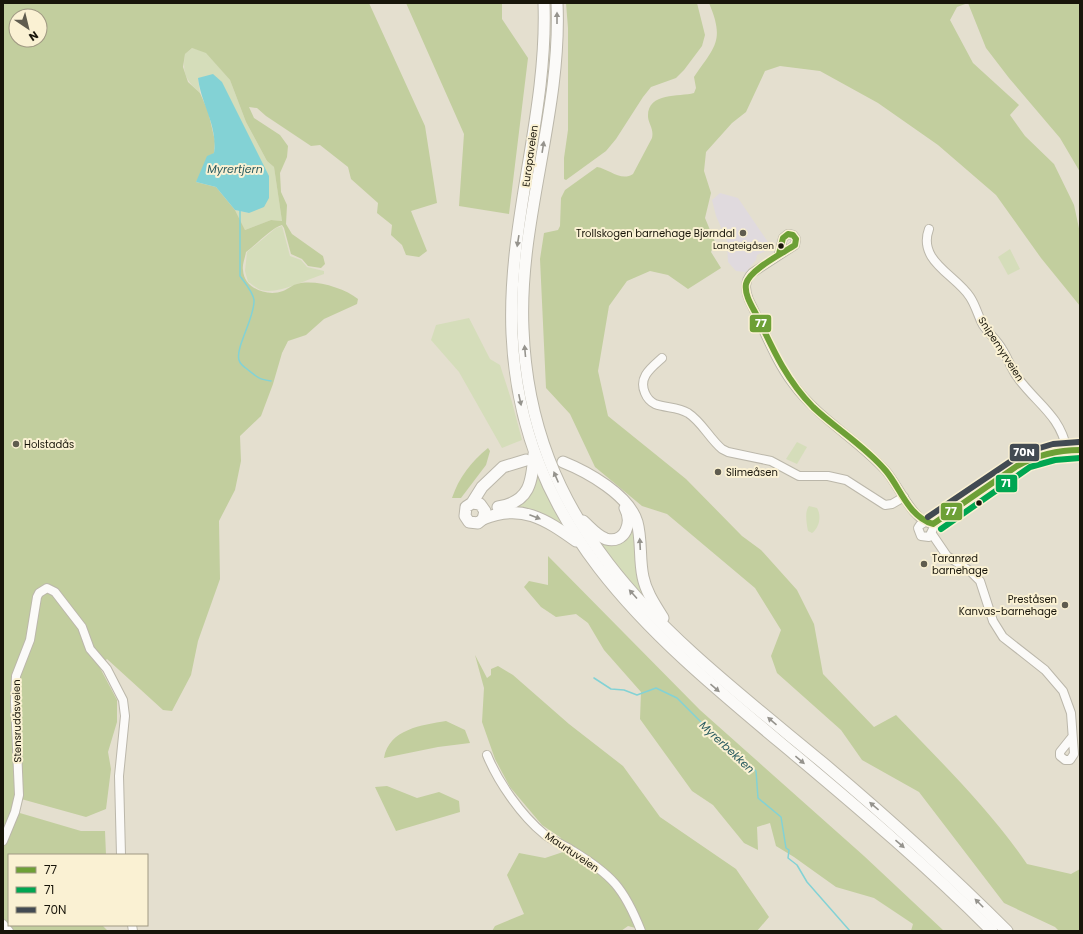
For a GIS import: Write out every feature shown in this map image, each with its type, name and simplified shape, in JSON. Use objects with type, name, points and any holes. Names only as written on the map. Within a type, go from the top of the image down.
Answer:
[{"type":"highway","name":"Europaveien","points":[[534,449],[518,387],[513,352],[512,308],[516,250],[542,67],[544,8],[541,3]]},
{"type":"highway","name":"Europaveien","points":[[557,3],[557,34],[554,73],[523,290],[523,331],[531,400],[540,433],[554,470],[573,512],[590,540],[617,576],[681,642]]},
{"type":"highway","points":[[480,509],[505,506],[523,496],[530,486],[534,449]]},
{"type":"highway","points":[[534,449],[556,503],[598,569],[632,609],[700,675],[867,815],[943,883],[992,931]]},
{"type":"highway","points":[[480,509],[482,487],[487,484],[503,467],[526,460]]},
{"type":"highway","points":[[563,462],[590,475],[621,498],[632,509],[637,520],[642,572],[647,591],[656,607],[681,642],[895,824],[933,858],[1007,931]]},
{"type":"highway","points":[[573,512],[600,536],[607,539],[614,539],[625,533],[629,523],[628,514],[621,498]]},
{"type":"highway","points":[[480,509],[521,512],[550,523],[582,545]]},
{"type":"street","name":"Snipemyrveien","points":[[929,229],[926,237],[926,244],[937,265],[970,297],[983,324],[1003,350],[1018,379],[1051,413],[1063,436],[1067,450]]},
{"type":"street","points":[[779,254],[750,276],[746,289],[749,300],[780,362],[802,395],[884,469],[904,497],[925,522],[933,524],[1022,463],[1043,454],[1067,450],[1080,450]]},
{"type":"street","points":[[662,358],[646,372],[643,378],[644,392],[648,398],[656,404],[680,409],[689,414],[722,449],[735,454],[772,461],[800,476],[828,476],[846,480],[885,505],[896,503],[904,497]]},
{"type":"street","points":[[925,522],[919,526],[919,534],[925,538],[932,534]]},
{"type":"street","points":[[933,524],[932,534],[947,556],[970,571],[980,581],[994,621],[1003,637],[1045,670],[1063,691],[1070,710],[1072,737]]},
{"type":"street","name":"Stensrudåsveien","points":[[3,841],[15,812],[19,795],[15,702],[16,676],[30,640],[39,593],[46,588],[55,592],[82,627],[90,649],[107,669],[123,700],[125,716],[119,776],[121,854]]},
{"type":"street","name":"Maurtuveien","points":[[487,755],[506,790],[543,833],[578,854],[608,876],[620,888],[628,901],[641,931]]},
{"type":"street","points":[[3,924],[9,931]]},
{"type":"shaded area","name":"Trollskogen barnehage Bjørndal","points":[[720,193],[738,198],[772,248],[757,255],[756,260],[746,272],[736,271],[728,262],[727,241],[716,216],[712,200]]},
{"type":"green space","points":[[3,3],[369,3],[425,126],[437,203],[411,211],[427,251],[419,257],[406,255],[402,245],[391,235],[392,225],[377,213],[378,203],[351,179],[348,167],[320,145],[311,146],[266,116],[257,108],[249,107],[254,118],[280,135],[288,146],[287,157],[280,173],[281,192],[287,205],[286,224],[292,234],[323,256],[325,264],[321,268],[308,266],[302,259],[291,254],[282,225],[268,233],[246,252],[243,266],[244,277],[252,287],[264,292],[277,293],[295,285],[312,283],[337,288],[358,299],[357,304],[324,319],[306,335],[288,341],[282,353],[273,384],[261,416],[240,436],[241,461],[235,490],[219,521],[220,579],[198,641],[191,675],[172,711],[163,710],[107,659],[99,666],[117,700],[117,722],[108,752],[111,769],[106,809],[86,817],[14,797],[13,811],[81,831],[105,831],[106,854],[8,854],[8,926],[103,926],[108,931],[3,931]],"holes":[[[192,48],[206,53],[230,80],[246,122],[267,161],[274,167],[282,221],[271,220],[245,230],[235,210],[216,187],[196,182],[214,153],[215,141],[208,111],[200,93],[188,82],[183,67],[185,54]]]},
{"type":"green space","points":[[406,3],[502,3],[502,19],[528,58],[509,214],[459,206],[464,134]]},
{"type":"green space","points":[[566,3],[697,3],[705,35],[702,46],[684,70],[676,78],[651,87],[616,139],[606,151],[566,180],[564,179],[564,158],[568,130],[568,28]]},
{"type":"green space","points":[[709,3],[968,3],[957,7],[950,20],[973,63],[1019,105],[1010,115],[1025,136],[1054,164],[1074,205],[1080,233],[1080,306],[1041,258],[996,195],[938,145],[878,103],[820,71],[780,66],[765,71],[746,112],[732,123],[706,152],[704,171],[711,193],[705,218],[715,242],[711,252],[721,268],[688,289],[668,275],[650,271],[627,281],[609,306],[598,371],[608,416],[686,479],[742,536],[761,550],[797,590],[814,624],[823,674],[874,727],[896,715],[981,806],[1013,844],[1027,864],[1071,874],[1080,869],[1080,931],[1059,931],[1055,927],[1004,903],[919,792],[862,760],[841,730],[777,673],[771,656],[781,630],[755,588],[667,514],[642,506],[595,467],[570,414],[546,388],[540,259],[544,233],[558,230],[560,226],[561,198],[565,190],[597,167],[624,177],[633,174],[652,138],[652,130],[648,117],[649,109],[653,103],[658,99],[665,97],[694,93],[696,88],[694,77],[712,50],[717,35],[714,16]]},
{"type":"green space","points":[[968,3],[1080,3],[1080,172],[1060,138],[1009,78],[986,48]]},
{"type":"green space","name":"Myrertjern","points":[[192,48],[206,52],[230,80],[246,122],[267,161],[274,167],[282,221],[271,220],[245,230],[235,210],[249,213],[198,78],[200,93],[191,84],[186,76],[184,67],[185,54]]},
{"type":"green space","points":[[282,226],[290,256],[301,260],[307,267],[324,271],[324,274],[284,288],[268,291],[258,289],[248,282],[245,271],[247,252],[276,228]]},
{"type":"green space","points":[[1010,249],[1020,269],[1008,275],[998,257]]},
{"type":"green space","points":[[469,318],[490,359],[500,365],[522,440],[502,448],[459,372],[431,340],[436,325]]},
{"type":"green space","points":[[797,442],[807,447],[797,464],[786,459]]},
{"type":"green space","points":[[488,448],[490,451],[486,465],[461,498],[452,498],[458,483],[466,470]]},
{"type":"green space","points":[[535,471],[562,526],[517,506]]},
{"type":"green space","points":[[809,506],[817,508],[819,511],[818,525],[812,533],[808,531],[806,515]]},
{"type":"green space","points":[[632,521],[652,605],[631,583],[600,543],[606,542]]},
{"type":"green space","points":[[548,556],[700,710],[864,856],[944,931],[911,931],[913,924],[874,898],[836,887],[776,846],[770,823],[757,827],[758,850],[744,843],[713,805],[692,791],[640,719],[641,692],[604,650],[588,623],[576,614],[556,617],[541,607],[524,587],[529,581],[548,585]]},
{"type":"green space","points":[[475,655],[487,678],[491,675],[491,669],[498,666],[513,675],[569,724],[623,766],[660,817],[736,869],[769,917],[757,931],[647,931],[628,926],[621,931],[492,931],[495,926],[524,914],[507,875],[519,853],[545,858],[563,852],[561,838],[542,825],[510,787],[495,759],[482,722],[484,688]]},
{"type":"green space","points":[[446,721],[465,730],[470,743],[438,747],[384,758],[387,748],[399,735],[408,730],[427,724]]},
{"type":"green space","points":[[387,786],[417,798],[439,792],[459,801],[460,812],[396,831],[375,787]]},
{"type":"water","name":"Myrertjern","points":[[213,74],[222,82],[269,176],[269,198],[264,207],[249,213],[235,210],[216,187],[196,182],[207,156],[214,153],[215,143],[214,134],[202,97],[198,78]]},
{"type":"waterway","name":"Myrerbekken","points":[[240,211],[240,276],[254,300],[252,315],[240,348],[239,360],[242,365],[256,376],[271,381]]},
{"type":"waterway","name":"Myrerbekken","points":[[594,678],[611,689],[624,690],[637,695],[656,688],[677,698],[728,749],[756,771],[758,798],[781,817],[786,848],[789,850],[788,858],[797,865],[807,882],[850,931]]},
{"type":"transit line","name":"77","points":[[779,254],[783,238],[788,234],[793,235],[796,239],[795,245],[767,262],[753,273],[746,284],[746,293],[776,355],[789,377],[804,397],[822,415],[878,462],[886,471],[911,508],[924,520],[933,524],[1025,462],[1047,454],[1080,450]]},
{"type":"transit line","name":"70N","points":[[928,517],[1023,453],[1053,444],[1079,442]]},
{"type":"transit line","name":"71","points":[[941,529],[1030,467],[1055,460],[1080,458]]},
{"type":"place","name":"Trollskogen barnehage Bjørndal","points":[[743,233]]},
{"type":"place","name":"Langteigåsen","points":[[781,246]]},
{"type":"place","name":"Holstadås","points":[[16,444]]},
{"type":"place","name":"Slimeåsen","points":[[718,472]]},
{"type":"place","name":"Taranrød barnehage","points":[[924,564]]},
{"type":"place","name":"Preståsen Kanvas-barnehage","points":[[1065,605]]}]
